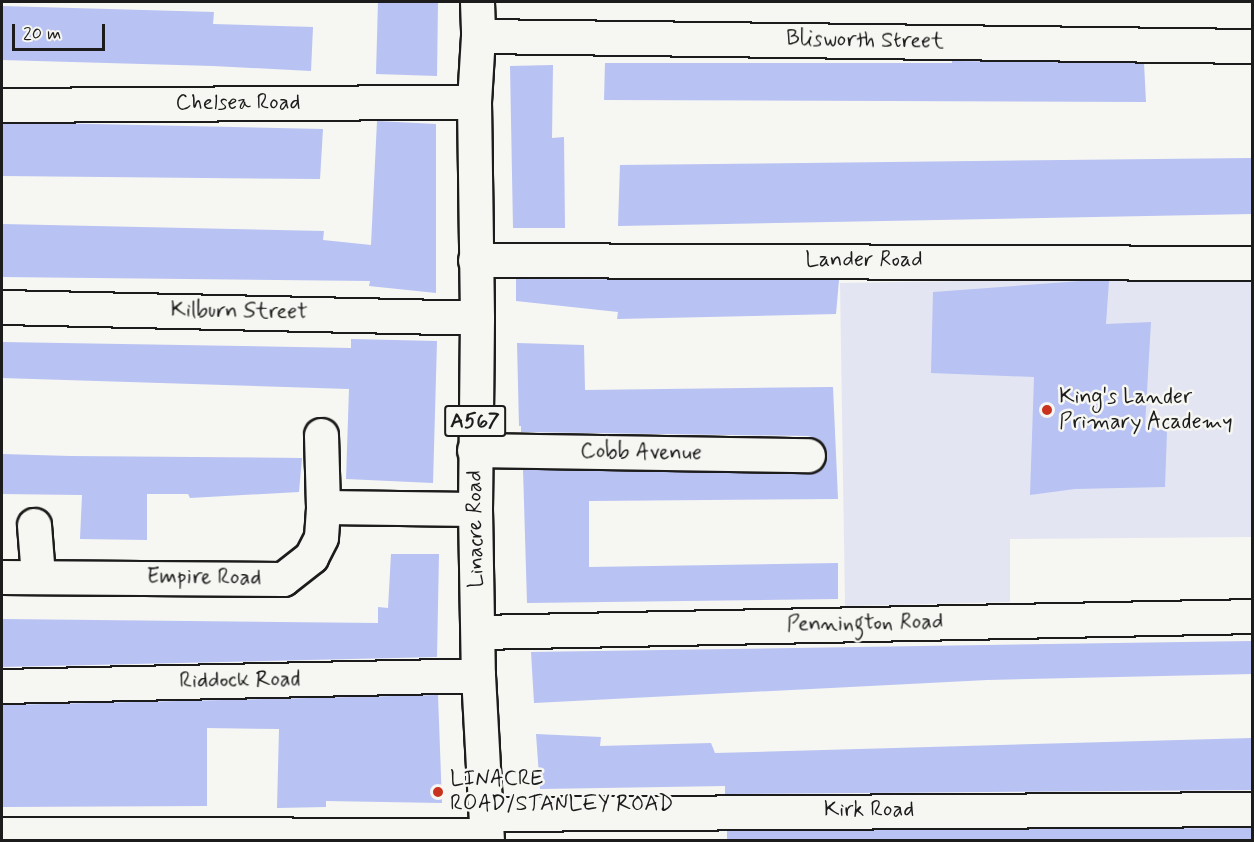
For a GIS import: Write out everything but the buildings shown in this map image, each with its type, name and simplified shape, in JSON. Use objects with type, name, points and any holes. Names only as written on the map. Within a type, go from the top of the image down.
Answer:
[{"type":"street","name":"Linacre Road","points":[[477,2],[478,36],[474,102],[477,318],[474,450],[478,675],[486,829]]},
{"type":"street","name":"Blisworth Street","points":[[478,36],[1252,46]]},
{"type":"street","name":"Chelsea Road","points":[[2,105],[474,102]]},
{"type":"street","name":"Lander Road","points":[[475,260],[1252,263]]},
{"type":"street","name":"Kilburn Street","points":[[2,307],[477,318]]},
{"type":"street","name":"Empire Road","points":[[2,576],[283,579],[311,557],[321,537],[323,507],[321,435]]},
{"type":"street","name":"Cobb Avenue","points":[[474,450],[808,455]]},
{"type":"street","points":[[323,507],[475,509]]},
{"type":"street","points":[[34,525],[38,576]]},
{"type":"street","name":"Pennington Road","points":[[478,632],[1252,616]]},
{"type":"street","name":"Riddock Road","points":[[2,686],[478,675]]},
{"type":"street","name":"Kirk Road","points":[[2,834],[486,829],[1252,808]]},
{"type":"shaded area","name":"King's Lander Primary Academy","points":[[1252,276],[1252,537],[1010,539],[1010,602],[845,606],[840,283]]},
{"type":"place","name":"King's Lander Primary Academy","points":[[1047,410]]},
{"type":"place","name":"LINACRE ROAD/STANLEY ROAD","points":[[438,792]]}]
